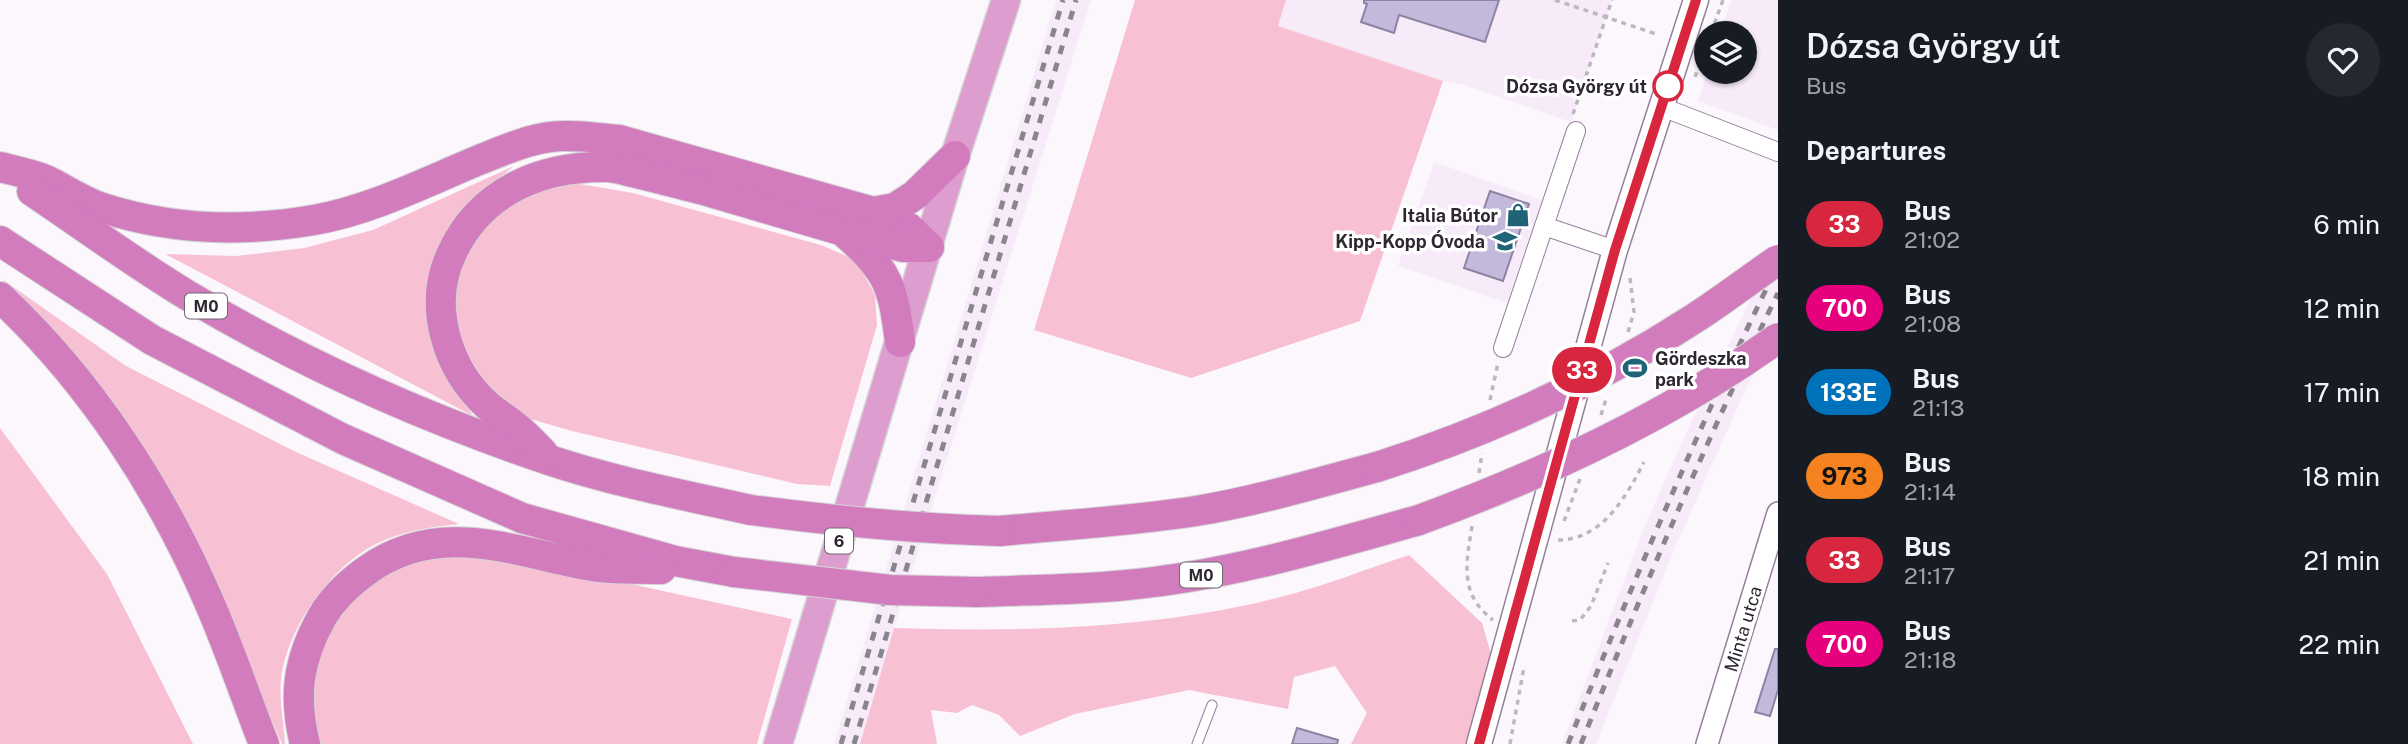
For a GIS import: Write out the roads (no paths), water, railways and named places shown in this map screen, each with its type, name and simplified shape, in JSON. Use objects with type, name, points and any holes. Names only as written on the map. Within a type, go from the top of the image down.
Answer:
[{"type":"highway","points":[[0,168],[44,179],[103,208],[174,225],[244,226],[316,219],[350,211],[511,147],[549,137],[581,136],[619,140],[873,212],[909,228],[929,247]]},
{"type":"highway","points":[[873,212],[895,208],[915,195],[955,156]]},
{"type":"highway","points":[[551,461],[517,428],[486,404],[463,378],[444,335],[441,312],[445,268],[470,221],[489,202],[513,187],[551,172],[608,167],[669,180],[903,247],[929,247]]},
{"type":"highway","name":"M0","points":[[0,168],[186,294],[307,361],[427,416],[551,461],[751,510],[918,529],[1000,531],[1197,511],[1377,467],[1434,449],[1494,425],[1569,390],[1696,317],[1778,260]]},
{"type":"highway","points":[[841,229],[867,252],[884,273],[895,304],[900,342]]},
{"type":"highway","name":"M0","points":[[0,241],[152,340],[343,439],[522,518],[675,561],[734,572],[890,590],[977,593],[1126,586],[1189,577],[1294,554],[1419,520],[1579,455],[1702,388],[1778,338]]},
{"type":"highway","points":[[0,298],[51,348],[91,397],[144,477],[178,536],[210,604],[264,744]]},
{"type":"highway","points":[[305,744],[298,710],[300,671],[309,640],[330,604],[349,584],[373,566],[401,552],[446,542],[482,544],[516,548],[593,567],[734,572]]},
{"type":"main road","name":"6","points":[[778,744],[955,156],[1006,0]]},
{"type":"main road","points":[[1479,744],[1615,250],[1696,0]]},
{"type":"street","points":[[1661,107],[1778,152]]},
{"type":"street","points":[[1503,348],[1576,131]]},
{"type":"street","points":[[1544,226],[1615,250]]},
{"type":"street","name":"Minta utca","points":[[1707,744],[1778,513]]},
{"type":"lane","points":[[1197,744],[1212,705]]},
{"type":"railway","points":[[841,744],[1063,0]]},
{"type":"railway","points":[[854,744],[1076,0]]},
{"type":"railway","points":[[1568,744],[1668,502],[1778,265]]},
{"type":"railway","points":[[1581,744],[1675,517],[1778,293]]},
{"type":"place","name":"Dózsa György út","points":[[1668,86]]},
{"type":"place","name":"Italia Bútor","points":[[1518,215]]},
{"type":"place","name":"Kipp-Kopp Óvoda","points":[[1505,241]]},
{"type":"place","name":"Gördeszka park","points":[[1635,368]]}]
